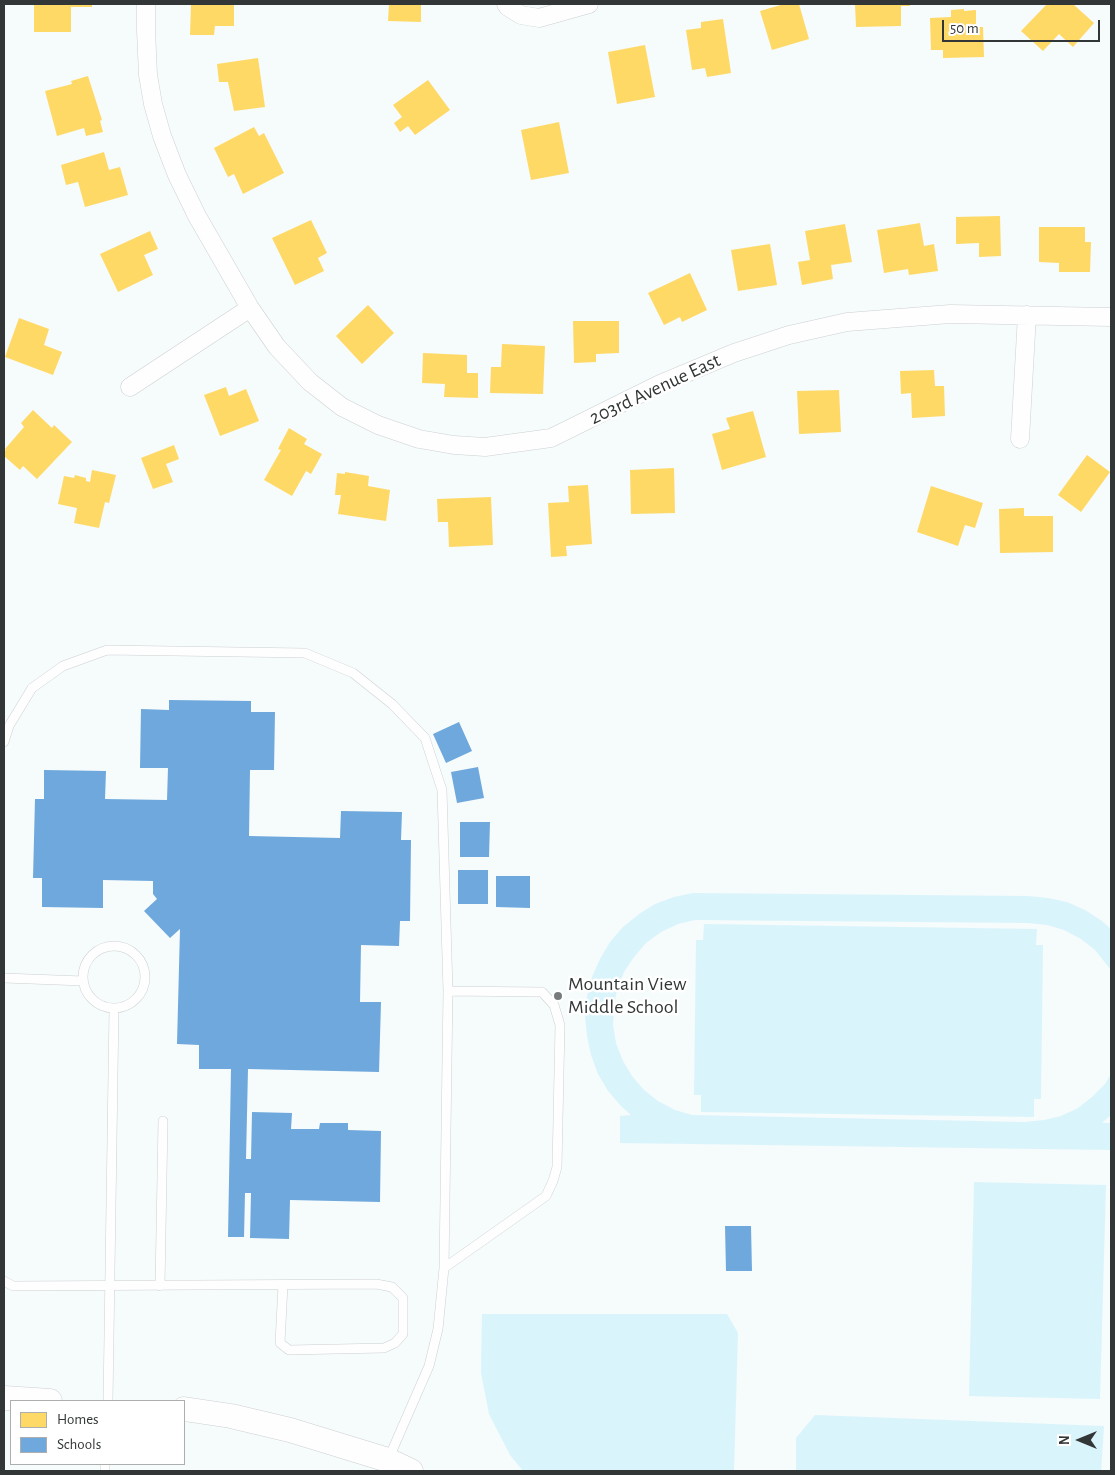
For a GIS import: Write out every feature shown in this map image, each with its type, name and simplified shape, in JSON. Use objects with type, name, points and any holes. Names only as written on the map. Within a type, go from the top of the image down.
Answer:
[{"type":"main road","points":[[4,1398],[35,1400]]},
{"type":"main road","points":[[185,1409],[231,1416],[290,1430],[388,1460],[411,1471]]},
{"type":"street","name":"203rd Avenue East","points":[[146,4],[148,75],[153,104],[162,136],[177,174],[198,216],[250,308],[276,347],[310,382],[342,406],[378,425],[420,440],[484,447],[551,438],[660,384],[734,353],[789,336],[847,322],[950,314],[1111,317]]},
{"type":"street","points":[[506,4],[521,15],[539,18],[590,4]]},
{"type":"street","points":[[130,388],[250,308]]},
{"type":"street","points":[[1020,439],[1027,315]]},
{"type":"lane","points":[[4,742],[9,726],[32,688],[62,666],[107,650],[305,653],[353,673],[392,704],[425,738],[442,790],[448,991],[444,1268],[438,1329],[429,1366],[388,1460]]},
{"type":"lane","points":[[114,945],[132,951],[140,958],[144,967],[145,977],[144,987],[140,996],[124,1007],[114,1009],[104,1007],[88,996],[82,977],[88,958],[95,951],[114,945]]},
{"type":"lane","points":[[4,978],[83,981]]},
{"type":"lane","points":[[444,1268],[546,1196],[557,1167],[560,1035],[560,1025],[554,1005],[542,992],[448,991]]},
{"type":"lane","points":[[108,1400],[114,1009]]},
{"type":"lane","points":[[160,1286],[163,1121]]},
{"type":"lane","points":[[4,1281],[13,1286],[376,1284],[392,1287],[403,1298],[403,1334],[395,1342],[384,1348],[289,1350],[280,1343],[283,1285]]},
{"type":"shaded area","points":[[693,893],[1028,896],[1048,898],[1067,902],[1085,910],[1111,929],[1111,970],[1095,950],[1081,939],[1064,930],[1047,925],[1028,923],[695,920],[678,924],[661,932],[646,943],[634,957],[624,972],[617,989],[614,1007],[613,1025],[616,1043],[623,1061],[632,1076],[644,1090],[658,1101],[675,1110],[692,1115],[1025,1122],[1061,1116],[1078,1108],[1105,1084],[1111,1074],[1111,1115],[1102,1123],[1111,1123],[1111,1150],[620,1143],[620,1116],[631,1115],[608,1091],[598,1074],[591,1055],[585,1016],[587,996],[592,977],[610,942],[623,927],[655,904]]},
{"type":"shaded area","points":[[704,924],[1037,929],[1036,945],[1043,945],[1041,1099],[1034,1099],[1034,1117],[701,1112],[701,1095],[694,1095],[696,940],[703,940]]},
{"type":"shaded area","points":[[974,1182],[1106,1185],[1100,1399],[969,1396]]},
{"type":"shaded area","points":[[482,1314],[727,1314],[738,1333],[734,1471],[523,1471],[510,1455],[489,1414],[481,1373]]},
{"type":"shaded area","points":[[815,1415],[1104,1426],[1101,1471],[796,1471],[796,1438]]},
{"type":"building: Homes","points":[[34,4],[92,4],[92,7],[71,7],[71,32],[34,32]]},
{"type":"building: Homes","points":[[191,4],[234,4],[234,26],[215,26],[214,35],[190,35]]},
{"type":"building: Homes","points":[[389,4],[421,4],[421,22],[388,21]]},
{"type":"building: Homes","points":[[784,4],[799,4],[809,39],[772,50],[760,11]]},
{"type":"building: Homes","points":[[855,4],[910,4],[910,6],[901,6],[901,26],[856,27]]},
{"type":"building: Homes","points":[[1047,4],[1073,4],[1094,23],[1073,47],[1059,34],[1043,51],[1021,31]]},
{"type":"building: Homes","points":[[964,9],[964,11],[976,10],[976,27],[983,27],[984,57],[943,58],[943,50],[931,50],[930,18],[951,17],[951,10]]},
{"type":"building: Homes","points":[[723,19],[731,73],[707,77],[705,68],[692,70],[686,30],[701,28],[701,22]]},
{"type":"building: Homes","points":[[645,45],[655,97],[617,104],[608,52]]},
{"type":"building: Homes","points":[[258,58],[265,107],[234,111],[228,82],[219,82],[217,64]]},
{"type":"building: Homes","points":[[88,76],[102,120],[100,121],[103,132],[86,136],[84,128],[57,136],[45,91],[72,84],[71,81]]},
{"type":"building: Homes","points":[[428,80],[450,110],[415,135],[408,126],[400,132],[394,123],[402,117],[393,105]]},
{"type":"building: Homes","points":[[559,122],[569,173],[531,180],[521,130]]},
{"type":"building: Homes","points":[[254,127],[259,136],[264,133],[284,173],[243,194],[234,174],[228,177],[214,148]]},
{"type":"building: Homes","points":[[104,152],[109,170],[120,167],[128,195],[85,207],[78,182],[66,185],[61,165]]},
{"type":"building: Homes","points":[[1000,216],[1001,256],[979,257],[979,243],[956,244],[956,217]]},
{"type":"building: Homes","points":[[311,220],[327,253],[318,258],[324,271],[295,285],[272,238]]},
{"type":"building: Homes","points":[[920,223],[924,246],[934,244],[938,271],[909,275],[908,269],[884,273],[877,230]]},
{"type":"building: Homes","points":[[845,224],[852,262],[831,265],[833,279],[802,285],[798,262],[810,260],[805,231]]},
{"type":"building: Homes","points":[[1039,227],[1085,227],[1085,242],[1091,242],[1090,272],[1059,272],[1059,263],[1039,262]]},
{"type":"building: Homes","points":[[150,231],[158,249],[144,255],[153,275],[118,292],[100,254]]},
{"type":"building: Homes","points":[[770,244],[777,285],[738,291],[731,250]]},
{"type":"building: Homes","points":[[690,273],[707,310],[682,322],[680,317],[664,325],[648,293]]},
{"type":"building: Homes","points":[[368,305],[394,333],[362,364],[336,336]]},
{"type":"building: Homes","points":[[19,318],[49,329],[44,345],[62,352],[53,375],[5,357]]},
{"type":"building: Homes","points":[[573,321],[619,321],[619,353],[596,354],[596,362],[574,363]]},
{"type":"building: Homes","points":[[502,344],[545,346],[543,394],[490,393],[491,367],[501,367]]},
{"type":"building: Homes","points":[[423,353],[467,355],[467,373],[478,373],[478,398],[444,397],[445,384],[422,383]]},
{"type":"building: Homes","points":[[934,370],[935,386],[944,386],[945,416],[912,418],[911,393],[901,394],[900,371]]},
{"type":"building: Homes","points":[[226,387],[229,396],[246,389],[259,421],[220,436],[204,395]]},
{"type":"building: Homes","points":[[839,390],[841,432],[799,434],[797,391]]},
{"type":"building: Homes","points":[[33,410],[52,428],[54,425],[72,442],[37,479],[23,466],[20,470],[4,456],[5,449],[24,427],[21,423]]},
{"type":"building: Homes","points":[[753,411],[766,457],[722,470],[712,434],[730,429],[726,418]]},
{"type":"building: Homes","points":[[289,428],[307,439],[304,444],[322,454],[311,474],[306,471],[292,496],[264,480],[281,450],[278,449]]},
{"type":"building: Homes","points":[[174,445],[179,459],[166,464],[173,482],[153,489],[141,458]]},
{"type":"building: Homes","points":[[1087,455],[1110,472],[1081,512],[1058,495]]},
{"type":"building: Homes","points":[[674,468],[675,513],[631,514],[630,470]]},
{"type":"building: Homes","points":[[92,470],[116,475],[109,503],[105,502],[99,528],[74,523],[77,508],[58,504],[64,476],[74,478],[75,475],[86,478],[86,481],[90,482]]},
{"type":"building: Homes","points":[[345,472],[369,476],[368,486],[390,490],[386,521],[338,514],[341,495],[335,495],[337,473],[345,474]]},
{"type":"building: Homes","points":[[588,485],[592,544],[566,546],[567,556],[551,557],[548,503],[569,502],[568,486]]},
{"type":"building: Homes","points":[[931,486],[983,503],[975,528],[965,525],[958,546],[917,532]]},
{"type":"building: Homes","points":[[491,497],[493,545],[449,547],[448,522],[438,522],[437,499]]},
{"type":"building: Homes","points":[[1024,508],[1024,516],[1053,516],[1053,552],[1000,553],[999,509]]},
{"type":"building: Schools","points":[[169,700],[251,701],[251,712],[275,712],[274,770],[250,770],[249,836],[340,838],[341,811],[402,812],[401,840],[411,840],[410,921],[400,921],[399,946],[361,945],[360,1002],[381,1002],[379,1072],[248,1069],[246,1159],[251,1159],[252,1112],[292,1113],[291,1129],[319,1129],[320,1123],[348,1123],[348,1130],[381,1131],[380,1202],[290,1200],[289,1239],[250,1238],[251,1193],[245,1193],[244,1237],[228,1237],[231,1069],[199,1069],[199,1045],[177,1044],[180,929],[170,938],[144,911],[157,899],[153,894],[153,881],[103,880],[103,908],[42,907],[42,878],[33,878],[35,799],[44,799],[44,770],[106,771],[105,799],[167,800],[168,768],[140,768],[141,709],[169,710]]},
{"type":"building: Schools","points":[[459,722],[472,751],[446,763],[433,734]]},
{"type":"building: Schools","points":[[478,767],[484,798],[457,803],[451,772]]},
{"type":"building: Schools","points":[[460,822],[490,822],[489,857],[460,857]]},
{"type":"building: Schools","points":[[458,870],[488,870],[488,904],[458,904]]},
{"type":"building: Schools","points":[[496,876],[530,876],[530,908],[496,907]]},
{"type":"building: Schools","points":[[725,1226],[751,1226],[752,1271],[726,1271]]},
{"type":"place","name":"Mountain View Middle School","points":[[558,996]]}]
